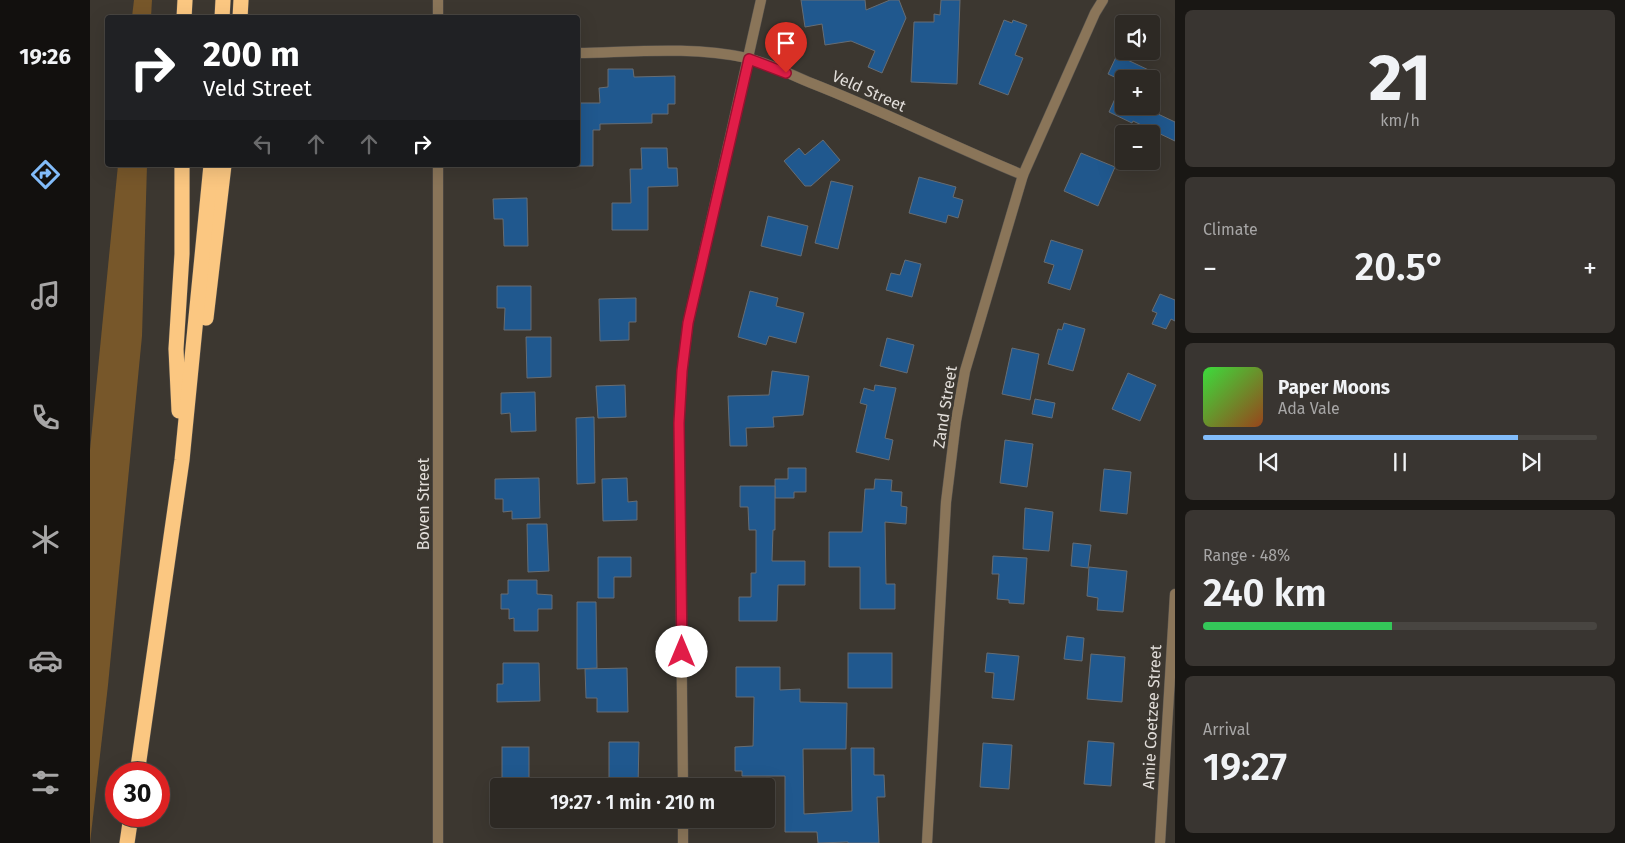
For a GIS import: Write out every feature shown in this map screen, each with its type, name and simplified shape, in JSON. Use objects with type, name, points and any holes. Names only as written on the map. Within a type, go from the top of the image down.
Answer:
[{"type":"highway","points":[[184,15],[185,0]]},
{"type":"highway","points":[[222,15],[223,0]]},
{"type":"highway","points":[[240,15],[242,0]]},
{"type":"highway","points":[[182,167],[182,254],[176,349],[182,460]]},
{"type":"highway","points":[[182,460],[211,167]]},
{"type":"highway","points":[[139,762],[182,460],[204,339],[224,167]]},
{"type":"highway","points":[[127,843],[129,827]]},
{"type":"street","points":[[438,0],[438,15]]},
{"type":"street","points":[[683,778],[679,423],[682,371],[688,323],[762,0]]},
{"type":"street","name":"Zand Street","points":[[927,843],[946,502],[956,421],[965,371],[1023,176],[1103,0]]},
{"type":"street","name":"Veld Street","points":[[580,53],[685,51],[749,59],[858,102],[1023,176]]},
{"type":"street","name":"Boven Street","points":[[438,167],[438,843]]},
{"type":"street","name":"Amie Coetzee Street","points":[[1160,843],[1175,594]]},
{"type":"street","points":[[683,828],[684,843]]},
{"type":"shaded area","points":[[134,0],[152,0],[151,15],[132,15]]},
{"type":"shaded area","points":[[118,167],[147,167],[142,336],[108,685],[90,843],[90,450]]},
{"type":"building","points":[[801,0],[865,0],[866,10],[890,0],[899,0],[906,18],[882,73],[868,67],[875,51],[851,41],[825,45],[822,24],[805,27]]},
{"type":"building","points":[[941,0],[960,0],[957,84],[911,82],[914,22],[934,22],[934,14],[940,15]]},
{"type":"building","points":[[1004,20],[1012,23],[1013,20],[1027,25],[1015,55],[1023,58],[1008,95],[979,84]]},
{"type":"building","points":[[1115,59],[1128,60],[1149,70],[1115,70],[1115,77],[1108,74]]},
{"type":"building","points":[[608,69],[633,69],[634,77],[675,76],[675,104],[668,104],[668,114],[652,114],[652,123],[600,124],[600,130],[593,130],[593,166],[580,166],[580,103],[600,103],[599,88],[608,87]]},
{"type":"building","points":[[1115,99],[1115,115],[1109,112]]},
{"type":"building","points":[[1115,115],[1160,115],[1175,122],[1175,141],[1160,134],[1160,125],[1141,125],[1133,121],[1132,123]]},
{"type":"building","points":[[823,140],[840,160],[811,186],[805,186],[784,161],[799,148],[805,155]]},
{"type":"building","points":[[641,148],[667,148],[668,168],[677,168],[678,186],[648,187],[648,230],[612,230],[612,203],[631,203],[630,169],[642,169]]},
{"type":"building","points":[[1081,153],[1115,167],[1098,206],[1064,191]]},
{"type":"building","points":[[919,177],[956,187],[953,197],[963,200],[958,218],[948,215],[946,223],[909,213]]},
{"type":"building","points":[[831,181],[853,186],[838,249],[815,243]]},
{"type":"building","points":[[527,198],[528,246],[504,246],[503,219],[494,219],[493,199]]},
{"type":"building","points":[[768,216],[808,226],[801,256],[761,246]]},
{"type":"building","points":[[1051,240],[1083,250],[1070,290],[1048,283],[1054,265],[1044,262]]},
{"type":"building","points":[[905,260],[921,264],[912,297],[886,290],[891,273],[900,275]]},
{"type":"building","points":[[497,286],[531,286],[531,330],[504,330],[505,308],[497,308]]},
{"type":"building","points":[[750,291],[778,298],[776,306],[804,313],[796,343],[769,336],[766,345],[738,337]]},
{"type":"building","points":[[1160,294],[1175,300],[1175,321],[1171,319],[1166,329],[1152,324],[1157,313],[1152,311]]},
{"type":"building","points":[[636,298],[636,322],[629,322],[629,340],[600,341],[599,299]]},
{"type":"building","points":[[1064,323],[1085,329],[1073,371],[1048,364],[1058,329],[1062,330]]},
{"type":"building","points":[[526,337],[551,337],[551,377],[527,378]]},
{"type":"building","points":[[887,338],[914,345],[907,373],[880,366]]},
{"type":"building","points":[[1012,348],[1039,354],[1030,400],[1002,394]]},
{"type":"building","points":[[772,371],[809,376],[803,415],[773,417],[774,427],[746,428],[747,446],[730,446],[728,396],[769,395]]},
{"type":"building","points":[[1128,373],[1156,385],[1140,421],[1112,409]]},
{"type":"building","points":[[625,385],[626,417],[598,418],[596,386]]},
{"type":"building","points":[[875,385],[896,388],[885,438],[893,440],[889,460],[856,452],[867,405],[860,403],[864,388],[874,391]]},
{"type":"building","points":[[535,392],[536,431],[511,432],[510,413],[501,414],[501,393]]},
{"type":"building","points":[[1035,399],[1055,403],[1052,418],[1032,414]]},
{"type":"building","points":[[594,417],[595,483],[577,484],[576,418]]},
{"type":"building","points":[[1005,440],[1033,444],[1027,487],[1000,483]]},
{"type":"building","points":[[788,468],[806,468],[806,492],[794,492],[794,498],[775,498],[775,479],[788,479]]},
{"type":"building","points":[[1104,469],[1131,472],[1127,514],[1100,511]]},
{"type":"building","points":[[539,478],[540,518],[512,519],[512,511],[503,512],[503,499],[495,499],[495,479]]},
{"type":"building","points":[[627,478],[628,502],[637,501],[637,520],[603,521],[602,479]]},
{"type":"building","points":[[875,479],[892,480],[891,491],[902,492],[901,506],[907,507],[906,524],[885,522],[886,584],[895,584],[895,609],[860,609],[860,567],[829,567],[829,532],[862,532],[865,489],[874,489]]},
{"type":"building","points":[[740,486],[775,486],[775,530],[773,530],[772,561],[805,561],[805,585],[778,585],[777,621],[739,621],[739,597],[751,597],[751,573],[756,573],[756,530],[749,530],[748,507],[740,507]]},
{"type":"building","points":[[1025,508],[1053,512],[1049,551],[1023,549]]},
{"type":"building","points":[[527,524],[547,524],[549,571],[528,572]]},
{"type":"building","points":[[1073,543],[1091,545],[1088,568],[1071,566]]},
{"type":"building","points":[[993,556],[1027,558],[1024,604],[1009,603],[1009,600],[997,599],[999,574],[992,574]]},
{"type":"building","points":[[598,557],[631,557],[631,577],[614,577],[614,598],[598,598]]},
{"type":"building","points":[[1089,567],[1127,571],[1123,612],[1097,610],[1098,598],[1087,596]]},
{"type":"building","points":[[508,580],[537,580],[537,594],[552,595],[552,609],[538,609],[538,631],[514,631],[514,618],[509,619],[509,609],[501,609],[501,594],[508,594]]},
{"type":"building","points":[[577,602],[596,602],[597,668],[577,669]]},
{"type":"building","points":[[1067,636],[1084,638],[1082,661],[1064,659]]},
{"type":"building","points":[[848,653],[892,653],[892,688],[848,688]]},
{"type":"building","points":[[987,653],[1019,656],[1014,700],[992,698],[994,673],[985,672]]},
{"type":"building","points":[[1091,654],[1125,657],[1122,702],[1087,699]]},
{"type":"building","points":[[503,663],[539,663],[540,701],[497,702],[497,684],[503,684]]},
{"type":"building","points":[[736,667],[780,667],[780,690],[800,689],[800,702],[847,703],[846,749],[803,749],[804,814],[852,811],[851,748],[874,748],[874,775],[884,775],[885,797],[877,797],[879,843],[818,843],[817,832],[785,832],[785,776],[742,776],[742,771],[735,771],[735,747],[753,746],[754,697],[736,697]]},
{"type":"building","points":[[627,668],[628,712],[597,712],[597,698],[586,698],[585,669]]},
{"type":"building","points":[[1088,741],[1114,743],[1111,786],[1084,784]]},
{"type":"building","points":[[609,742],[639,742],[638,778],[609,778]]},
{"type":"building","points":[[983,743],[1012,745],[1009,789],[980,787]]},
{"type":"building","points":[[502,747],[529,747],[529,778],[502,778]]},
{"type":"route","points":[[682,652],[679,423],[682,371],[688,323],[749,59],[786,73]]}]
